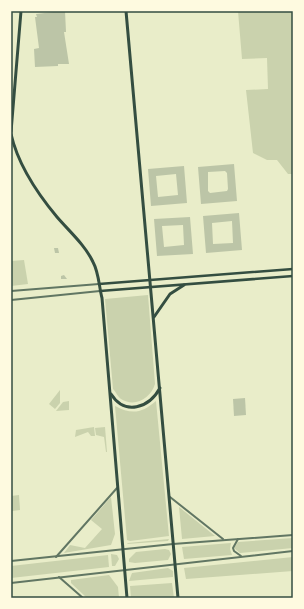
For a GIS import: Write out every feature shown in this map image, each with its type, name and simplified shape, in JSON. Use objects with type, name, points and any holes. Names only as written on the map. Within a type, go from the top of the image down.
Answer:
[{"type":"main road","points":[[21,11],[11,133],[15,153],[56,216],[84,247],[94,264],[99,284],[110,392],[127,598]]},
{"type":"main road","points":[[126,11],[178,598]]},
{"type":"main road","points":[[99,284],[293,269]]},
{"type":"main road","points":[[100,291],[293,276]]},
{"type":"main road","points":[[154,317],[170,294],[184,285]]},
{"type":"main road","points":[[110,392],[118,402],[126,407],[134,408],[143,406],[151,401],[160,388]]},
{"type":"street","points":[[11,291],[99,284]]},
{"type":"street","points":[[11,300],[100,291]]},
{"type":"street","points":[[56,557],[117,488]]},
{"type":"street","points":[[170,497],[224,540]]},
{"type":"street","points":[[11,561],[173,544],[293,535]]},
{"type":"street","points":[[238,539],[233,548],[234,551],[242,557]]},
{"type":"street","points":[[11,583],[125,569],[293,552]]},
{"type":"street","points":[[59,577],[83,598]]},
{"type":"green space","points":[[238,11],[293,11],[293,174],[288,174],[277,160],[267,160],[253,153],[246,90],[268,89],[267,58],[242,59]]},
{"type":"green space","points":[[24,260],[28,284],[11,286],[11,261]]},
{"type":"green space","points":[[148,295],[155,384],[150,394],[142,400],[137,402],[126,402],[120,398],[113,389],[105,299]]},
{"type":"green space","points":[[60,390],[60,403],[55,409],[49,404]]},
{"type":"green space","points":[[69,401],[69,410],[56,411],[63,402]]},
{"type":"green space","points":[[156,401],[169,536],[130,541],[127,540],[115,406],[132,412],[146,408]]},
{"type":"green space","points":[[94,427],[95,436],[91,436],[88,432],[75,437],[76,430]]},
{"type":"green space","points":[[105,427],[107,452],[104,437],[96,435],[95,428]]},
{"type":"green space","points":[[19,495],[20,510],[12,511],[11,496]]},
{"type":"green space","points":[[111,497],[115,534],[111,545],[64,553],[70,545],[85,548],[102,529],[91,520]]},
{"type":"green space","points":[[179,507],[215,536],[182,539]]},
{"type":"green space","points":[[293,538],[293,548],[240,553],[234,548],[238,542]]},
{"type":"green space","points":[[169,539],[168,541],[127,544],[128,543]]},
{"type":"green space","points":[[231,543],[230,549],[232,555],[184,559],[182,547]]},
{"type":"green space","points":[[165,549],[169,550],[171,554],[168,560],[135,563],[129,562],[129,559],[136,552]]},
{"type":"green space","points":[[111,554],[117,555],[119,559],[115,566],[112,566]]},
{"type":"green space","points":[[108,555],[109,567],[11,578],[11,566]]},
{"type":"green space","points":[[293,557],[293,571],[186,579],[184,568]]},
{"type":"green space","points":[[168,568],[173,571],[173,577],[129,581],[132,573]]},
{"type":"green space","points":[[109,575],[118,587],[119,598],[87,598],[71,583],[71,580]]},
{"type":"green space","points":[[172,583],[174,598],[131,598],[130,586]]},
{"type":"building","points":[[65,11],[66,32],[64,32],[69,64],[35,67],[34,49],[39,48],[35,17],[37,17],[36,14]]},
{"type":"building","points":[[234,164],[237,201],[201,204],[198,167]],"holes":[[[225,171],[227,173],[227,191],[210,193],[208,191],[208,172]]]},
{"type":"building","points":[[184,166],[187,203],[151,206],[148,169]],"holes":[[[176,174],[178,195],[158,197],[156,176]]]},
{"type":"building","points":[[239,213],[242,250],[206,253],[203,216]],"holes":[[[232,221],[233,243],[213,244],[212,223]]]},
{"type":"building","points":[[190,217],[193,254],[157,256],[154,219]],"holes":[[[183,225],[184,245],[164,247],[162,226]]]},
{"type":"building","points":[[54,248],[58,248],[59,253],[55,253]]},
{"type":"building","points":[[64,275],[67,279],[61,279],[61,276]]},
{"type":"building","points":[[245,398],[246,415],[234,416],[233,399]]}]
